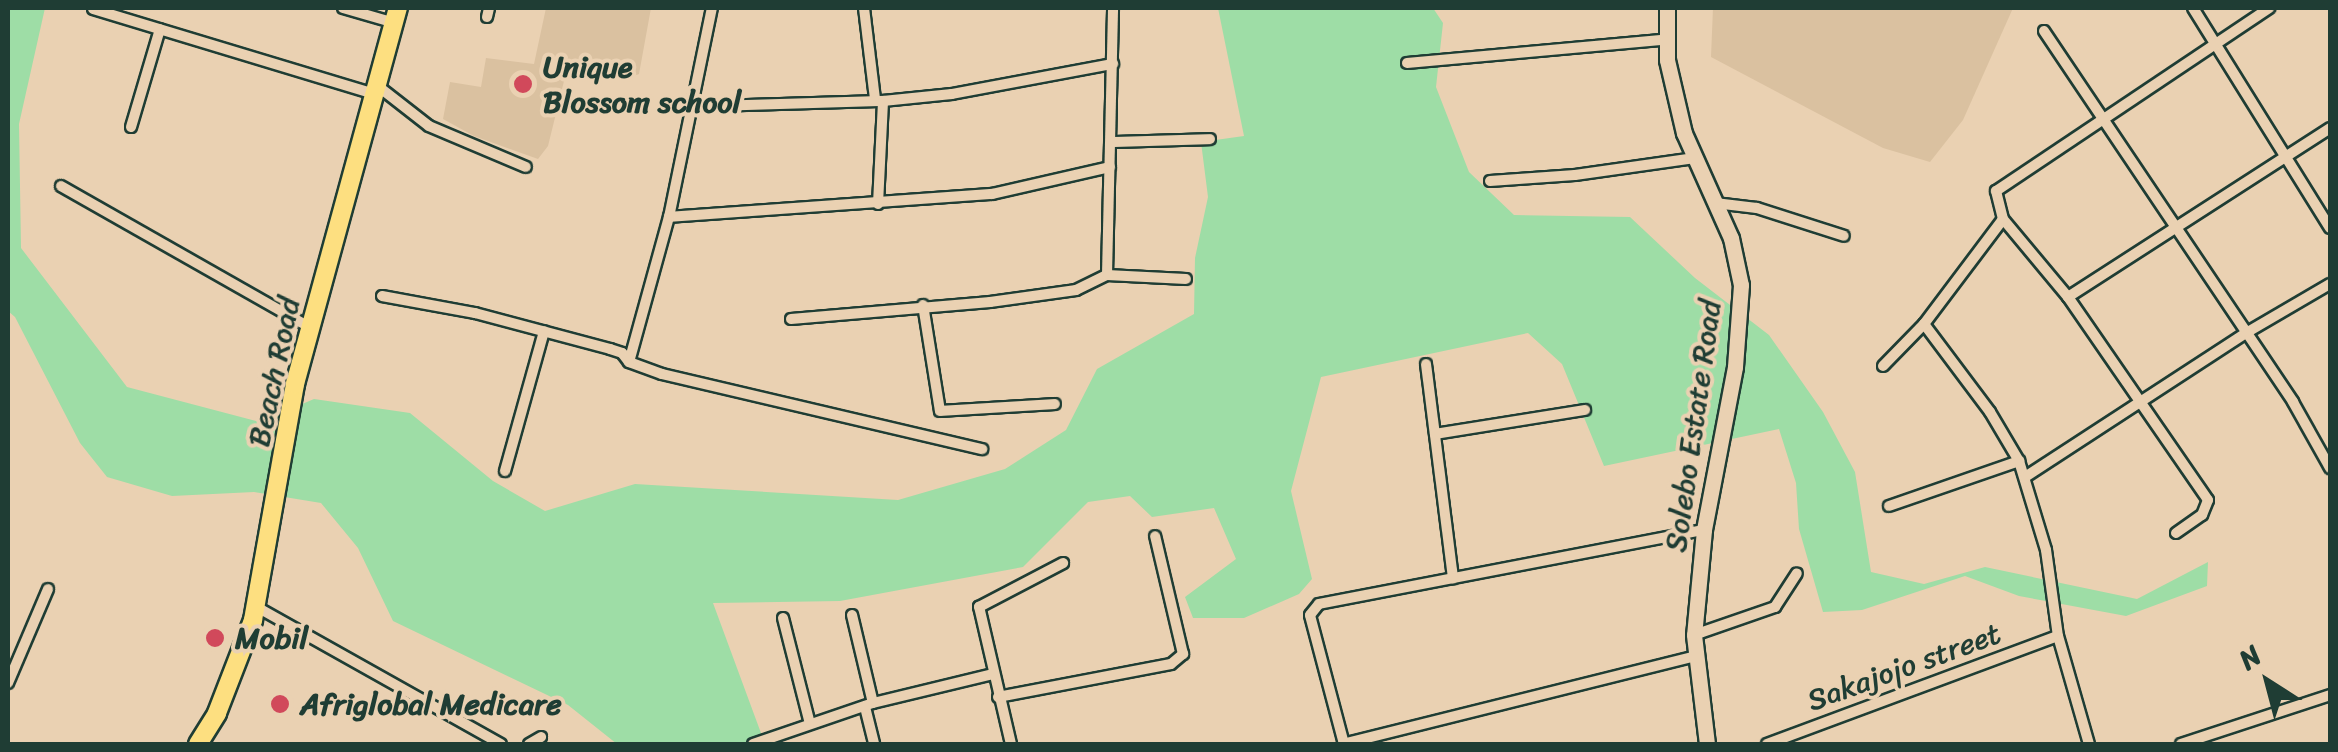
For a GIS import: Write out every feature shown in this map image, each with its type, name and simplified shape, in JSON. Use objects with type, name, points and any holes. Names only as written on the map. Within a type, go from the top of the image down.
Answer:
[{"type":"main road","name":"Beach Road","points":[[198,744],[232,676],[255,606],[309,327],[396,16]]},
{"type":"street","points":[[343,8],[396,16]]},
{"type":"street","points":[[629,362],[669,217],[712,8]]},
{"type":"street","points":[[864,8],[879,100],[878,204]]},
{"type":"street","points":[[1107,275],[1113,8]]},
{"type":"street","name":"Solebo Estate Road","points":[[1666,8],[1667,60],[1684,134],[1731,238],[1741,285],[1735,367],[1704,530],[1694,635],[1707,744]]},
{"type":"street","points":[[2193,8],[2330,228]]},
{"type":"street","points":[[2176,533],[2202,515],[2208,500],[2068,297],[2002,218],[1996,190],[2215,40],[2269,8]]},
{"type":"street","points":[[93,9],[378,91],[429,126],[526,167]]},
{"type":"street","points":[[131,127],[160,29]]},
{"type":"street","points":[[2044,31],[2246,333],[2330,468]]},
{"type":"street","points":[[1408,63],[1668,39]]},
{"type":"street","points":[[710,106],[952,94],[1113,64]]},
{"type":"street","points":[[2068,297],[2330,128]]},
{"type":"street","points":[[1111,142],[1210,139]]},
{"type":"street","points":[[1490,181],[1576,175],[1694,158]]},
{"type":"street","points":[[669,217],[992,194],[1110,167]]},
{"type":"street","points":[[62,186],[309,327]]},
{"type":"street","points":[[1715,203],[1757,208],[1844,236]]},
{"type":"street","points":[[1883,366],[1924,324],[2002,218]]},
{"type":"street","points":[[790,319],[923,304],[990,302],[1076,290],[1107,275],[1186,279]]},
{"type":"street","points":[[2025,477],[2246,333],[2330,284]]},
{"type":"street","points":[[382,296],[544,331],[622,353],[629,362],[982,449]]},
{"type":"street","points":[[923,304],[940,411],[1055,404]]},
{"type":"street","points":[[1924,324],[1990,412],[2019,461],[2046,550],[2058,636],[2089,744]]},
{"type":"street","points":[[505,470],[544,331]]},
{"type":"street","points":[[1426,364],[1453,578]]},
{"type":"street","points":[[1434,434],[1585,410]]},
{"type":"street","points":[[1889,506],[2019,461]]},
{"type":"street","points":[[1697,656],[1344,744],[1311,609],[1319,604],[1704,530]]},
{"type":"street","points":[[998,698],[1171,664],[1182,654],[1155,536]]},
{"type":"street","points":[[1011,744],[979,607],[1063,563]]},
{"type":"street","points":[[1694,635],[1775,608],[1798,573]]},
{"type":"street","points":[[8,683],[48,589]]},
{"type":"street","points":[[255,606],[500,744]]},
{"type":"street","points":[[852,614],[874,744]]},
{"type":"street","points":[[783,618],[810,724]]},
{"type":"street","name":"Sakajojo street","points":[[1767,744],[2058,636]]},
{"type":"street","points":[[756,743],[869,705],[992,674]]},
{"type":"street","points":[[2180,744],[2330,695]]},
{"type":"street","points":[[528,744],[542,737]]},
{"type":"shaded area","name":"Unique Blossom school","points":[[546,8],[651,8],[639,74],[626,79],[565,77],[548,146],[538,159],[474,136],[443,119],[450,82],[481,87],[486,58],[534,64]]},
{"type":"shaded area","points":[[1713,8],[2013,8],[1963,120],[1930,162],[1883,148],[1711,57]]},
{"type":"green space","points":[[8,8],[45,8],[19,124],[21,248],[127,387],[260,422],[314,399],[410,413],[493,481],[545,511],[635,484],[898,500],[1005,469],[1066,430],[1097,369],[1194,314],[1195,258],[1208,197],[1201,142],[1244,136],[1218,8],[1433,8],[1443,23],[1436,87],[1469,172],[1514,215],[1630,217],[1695,278],[1769,335],[1823,412],[1855,472],[1871,572],[1924,584],[1985,567],[2137,599],[2208,562],[2207,586],[2126,616],[2019,596],[1965,576],[1862,610],[1823,612],[1799,529],[1796,483],[1779,429],[1604,466],[1562,364],[1528,333],[1321,377],[1291,491],[1312,579],[1299,594],[1244,618],[1193,618],[1185,597],[1236,559],[1214,508],[1152,517],[1130,496],[1088,502],[1023,567],[840,601],[713,603],[765,744],[617,744],[568,705],[393,621],[358,548],[321,503],[254,492],[172,496],[107,477],[80,443],[15,317],[8,311]]},
{"type":"place","name":"Unique Blossom school","points":[[523,84]]},
{"type":"place","name":"Mobil","points":[[215,638]]},
{"type":"place","name":"Afriglobal Medicare","points":[[280,704]]}]
